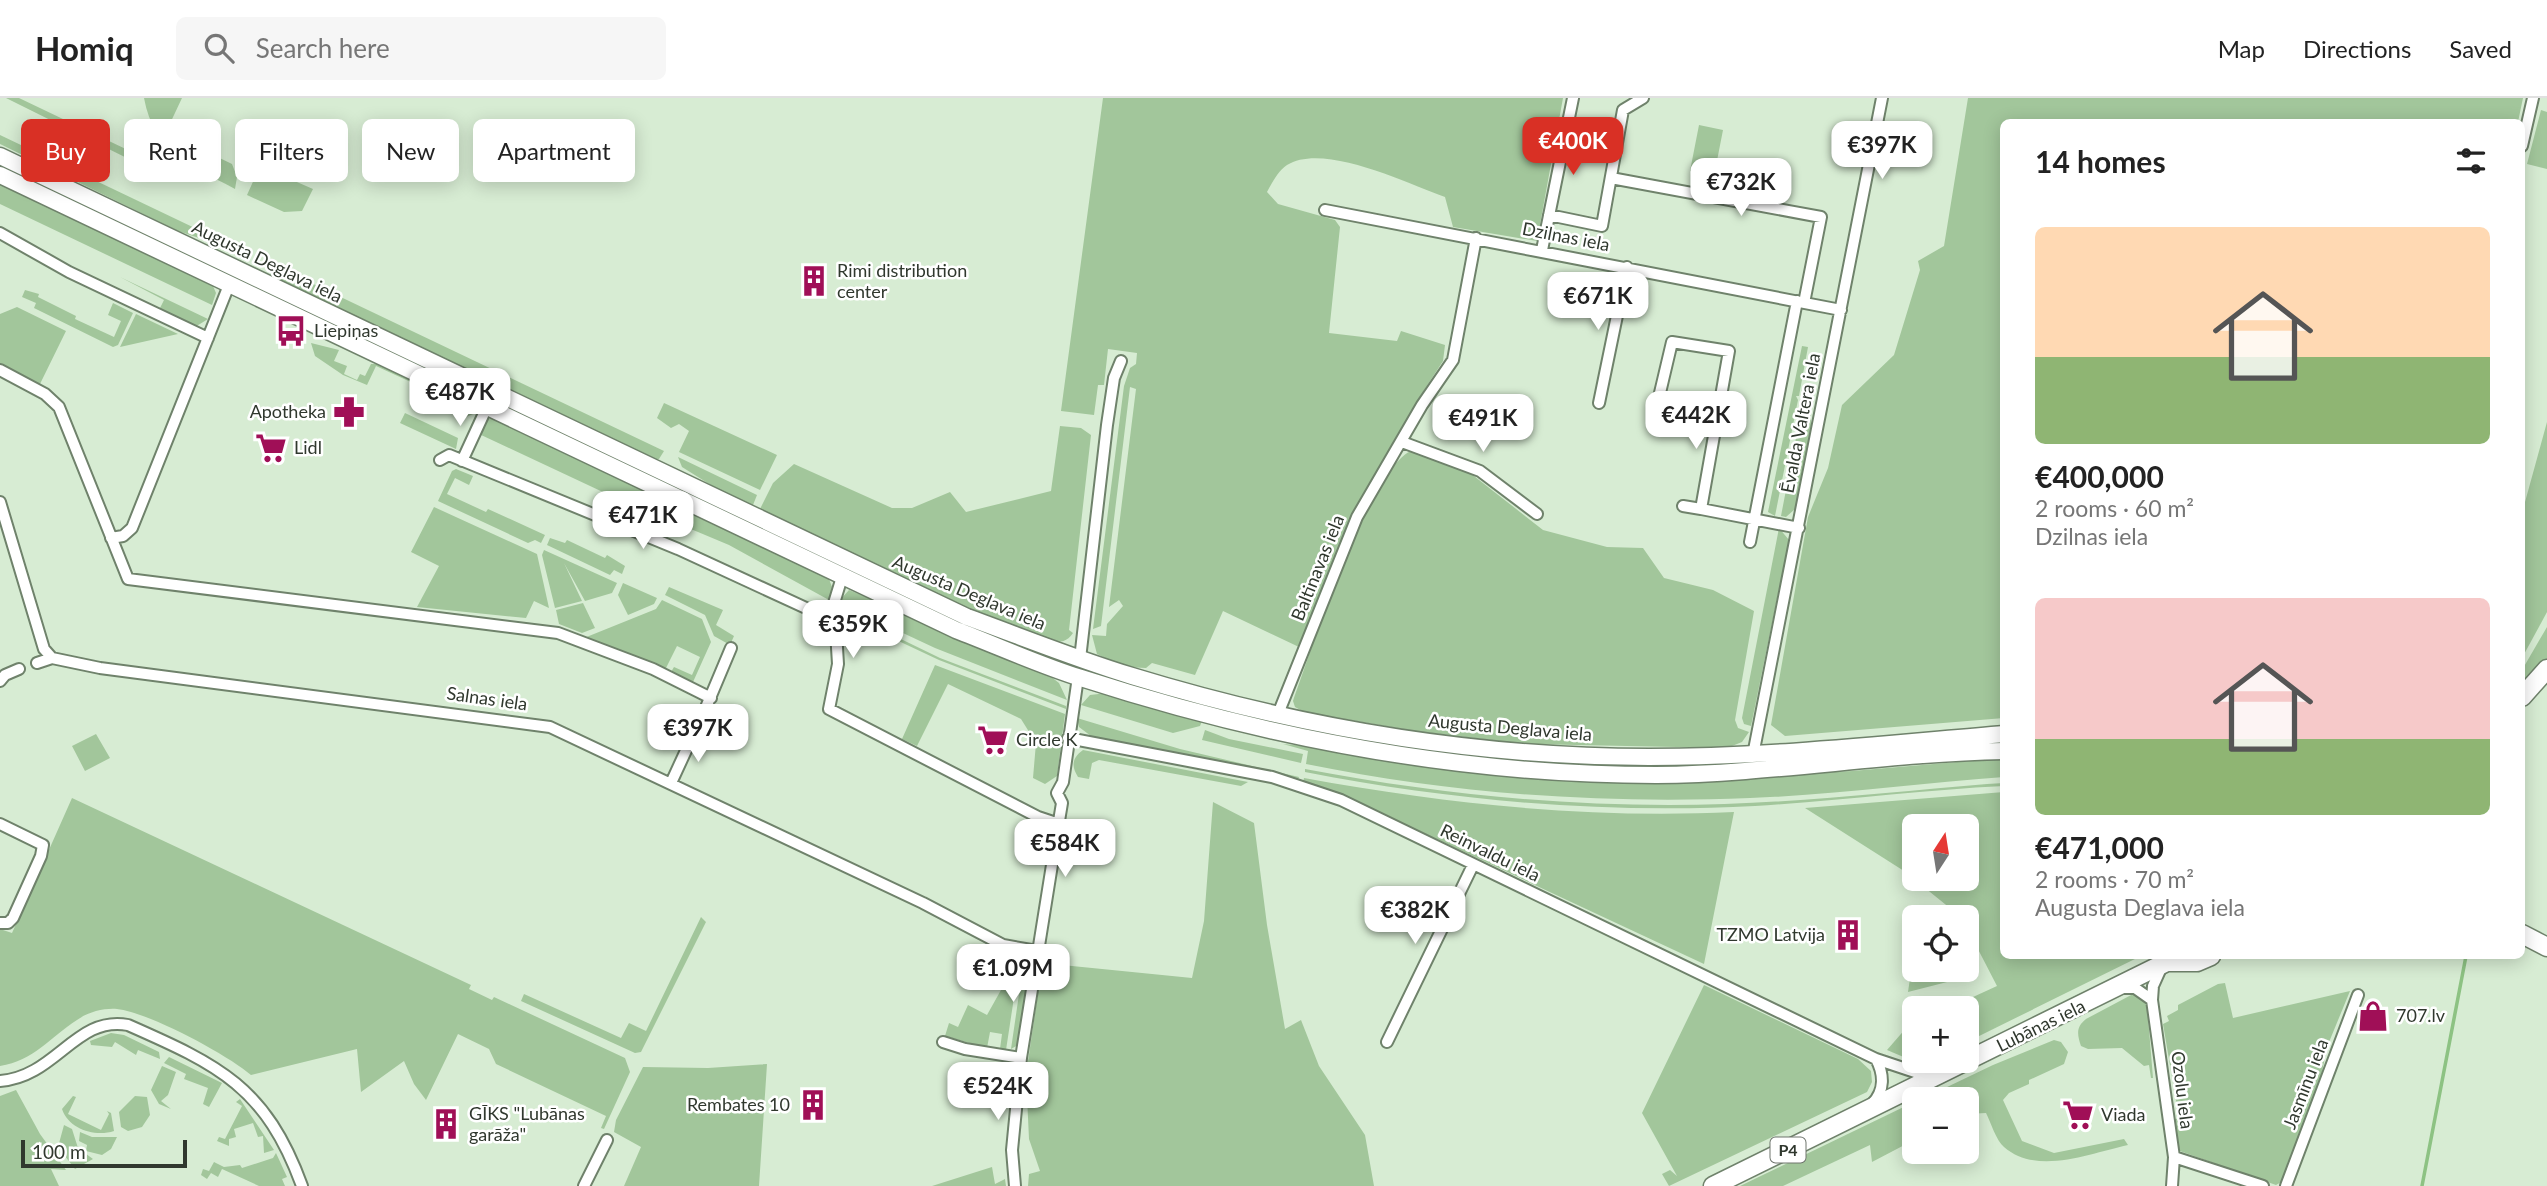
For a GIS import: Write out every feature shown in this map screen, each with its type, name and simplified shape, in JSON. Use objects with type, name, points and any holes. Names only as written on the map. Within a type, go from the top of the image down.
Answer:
[{"type":"main road","name":"Augusta Deglava iela","points":[[0,156],[947,608],[1080,659],[1176,689],[1278,714],[1368,732],[1501,750],[1648,757],[1753,755],[2000,734]]},
{"type":"main road","name":"Augusta Deglava iela","points":[[0,175],[486,409],[940,623],[1078,677],[1262,729],[1378,751],[1498,767],[1656,775],[1755,772],[2000,751]]},
{"type":"main road","points":[[940,623],[947,608]]},
{"type":"main road","points":[[2525,694],[2547,668]]},
{"type":"main road","points":[[2525,936],[2547,947]]},
{"type":"main road","name":"P4","points":[[2170,961],[2197,962],[2204,959]]},
{"type":"main road","name":"Lubānas iela","points":[[1713,1186],[2170,961]]},
{"type":"street","points":[[1542,250],[1573,98]]},
{"type":"street","points":[[1549,215],[1601,226],[1623,110],[1632,103],[1643,101],[1643,98]]},
{"type":"street","name":"Ēvalda Valtera iela","points":[[1753,755],[1882,98]]},
{"type":"street","points":[[2525,133],[2533,98]]},
{"type":"street","points":[[1611,178],[1821,217],[1800,302],[1751,542]]},
{"type":"street","name":"Dzilnas iela","points":[[1325,210],[1476,237],[1841,310]]},
{"type":"street","points":[[0,233],[69,272],[208,338]]},
{"type":"street","name":"Baltinavas iela","points":[[1278,714],[1357,517],[1453,360],[1476,237]]},
{"type":"street","points":[[1599,404],[1627,267]]},
{"type":"street","points":[[111,538],[127,534],[132,528],[229,285]]},
{"type":"street","points":[[1655,414],[1672,341],[1729,351],[1701,509]]},
{"type":"street","points":[[1080,659],[1107,425],[1114,378],[1121,361]]},
{"type":"street","points":[[0,370],[45,394],[59,407],[128,579],[558,633],[653,669],[711,698]]},
{"type":"street","points":[[462,461],[486,409]]},
{"type":"street","points":[[1402,442],[1480,471],[1537,514]]},
{"type":"street","points":[[440,460],[445,455],[462,461],[678,549],[832,620]]},
{"type":"street","points":[[0,502],[44,649],[52,658],[37,663]]},
{"type":"street","points":[[1683,506],[1799,528]]},
{"type":"street","points":[[842,577],[832,620],[836,631],[838,664],[829,709],[1038,817],[1059,824]]},
{"type":"street","points":[[702,717],[732,648]]},
{"type":"street","name":"Salnas iela","points":[[52,658],[100,668],[536,723],[550,727],[1003,944],[1037,951]]},
{"type":"street","points":[[0,681],[19,669]]},
{"type":"street","points":[[1015,1186],[1012,1150],[1021,1058],[1062,803],[1057,793],[1063,782],[1078,677]]},
{"type":"street","points":[[671,783],[691,755],[695,732]]},
{"type":"street","name":"Reinvaldu iela","points":[[1068,738],[1272,777],[1309,788],[1373,814],[1876,1059],[1915,1072],[1943,1074]]},
{"type":"street","points":[[0,824],[43,845],[41,856],[13,918],[8,923],[0,923]]},
{"type":"street","points":[[1387,1042],[1473,865]]},
{"type":"street","name":"Ozolu iela","points":[[2170,961],[2153,986],[2152,1000],[2174,1157],[2172,1186]]},
{"type":"street","points":[[2117,988],[2135,988],[2152,1000]]},
{"type":"street","name":"Jasmīnu iela","points":[[2286,1186],[2358,995]]},
{"type":"street","points":[[0,1081],[36,1070],[90,1029],[110,1022],[128,1025],[235,1080],[270,1121],[286,1147],[302,1186]]},
{"type":"street","points":[[943,1042],[965,1049],[1021,1058]]},
{"type":"street","points":[[1862,1113],[1878,1098],[1883,1080],[1876,1059]]},
{"type":"street","points":[[584,1186],[607,1140]]},
{"type":"street","points":[[2174,1157],[2263,1186]]},
{"type":"green space","points":[[6,98],[19,98],[63,119],[48,119]]},
{"type":"green space","points":[[144,98],[182,98],[172,119],[150,119]]},
{"type":"green space","points":[[1103,98],[1563,98],[1537,241],[1453,227],[1445,197],[1343,161],[1303,159],[1287,165],[1276,177],[1267,192],[1278,204],[1335,220],[1340,227],[1329,333],[1397,341],[1401,331],[1445,345],[1443,361],[1362,498],[1299,647],[1223,611],[1195,675],[1152,663],[1146,668],[1124,667],[1097,654],[1092,635],[1106,636],[1107,624],[1123,606],[1119,600],[1109,607],[1136,389],[1130,387],[1101,626],[1093,629],[1124,386],[1130,368],[1136,364],[1137,353],[1108,349],[1104,385],[1098,385],[1094,415],[1061,411]]},
{"type":"green space","points":[[1968,98],[2523,98],[2519,119],[2000,119],[2000,718],[1785,736],[1771,725],[1808,517],[1828,468],[1842,405],[1894,355],[1920,270],[1918,261],[1944,246]]},
{"type":"green space","points":[[2541,110],[2547,112],[2547,169],[2527,164]]},
{"type":"green space","points":[[1699,125],[1723,130],[1714,176],[1690,171]]},
{"type":"green space","points":[[0,135],[21,145],[21,154],[0,144]]},
{"type":"green space","points":[[110,141],[124,148],[124,157],[110,150]]},
{"type":"green space","points":[[221,159],[232,164],[235,189],[221,181]]},
{"type":"green space","points":[[78,182],[98,182],[201,231],[205,240],[178,231]]},
{"type":"green space","points":[[253,182],[297,182],[313,189],[302,211],[284,212],[247,195]]},
{"type":"green space","points":[[0,184],[213,286],[216,293],[212,305],[0,204]]},
{"type":"green space","points":[[284,270],[664,451],[659,459],[649,460],[274,280],[277,272]]},
{"type":"green space","points":[[120,277],[208,319],[195,327],[159,310],[164,300]]},
{"type":"green space","points":[[25,290],[39,294],[38,297],[76,316],[75,319],[114,337],[121,321],[108,315],[113,303],[133,313],[118,345],[113,347],[34,308],[36,303],[22,297]]},
{"type":"green space","points":[[17,307],[66,331],[39,386],[0,364],[0,314]]},
{"type":"green space","points":[[136,314],[178,334],[120,347]]},
{"type":"green space","points":[[311,343],[339,350],[334,361],[347,366],[344,374],[357,380],[360,374],[365,376],[371,364],[377,364],[471,408],[473,414],[466,417],[469,409],[376,366],[367,385],[343,375],[315,356]]},
{"type":"green space","points":[[1802,346],[1808,347],[1799,396],[1796,396],[1798,400],[1775,516],[1768,512]]},
{"type":"green space","points":[[664,403],[777,455],[760,490],[679,452],[689,431],[679,424],[671,428],[657,418]]},
{"type":"green space","points":[[1810,406],[1811,426],[1795,509],[1786,517],[1781,516],[1802,407]]},
{"type":"green space","points":[[405,413],[458,438],[456,449],[400,423]]},
{"type":"green space","points":[[493,418],[829,579],[832,587],[829,600],[729,545],[605,493],[479,434],[486,420]]},
{"type":"green space","points":[[2547,422],[2547,612],[2525,652],[2525,502]]},
{"type":"green space","points":[[1060,426],[1081,428],[1091,435],[1069,630],[1073,633],[1064,641],[1051,642],[943,598],[760,509],[773,483],[794,464],[892,508],[912,508],[950,492],[966,512],[1051,491]]},
{"type":"green space","points":[[1413,450],[1465,469],[1543,530],[1607,547],[1643,548],[1664,578],[1713,590],[1754,611],[1735,720],[1738,728],[1749,732],[1742,742],[1727,748],[1527,744],[1415,731],[1304,712],[1295,707],[1293,701],[1313,643],[1360,524],[1378,489],[1396,463]]},
{"type":"green space","points":[[678,457],[757,495],[753,505],[738,502],[682,467]]},
{"type":"green space","points":[[456,469],[473,476],[469,485],[455,478],[447,494],[545,535],[541,543],[535,540],[528,543],[438,501],[452,471]]},
{"type":"green space","points":[[434,507],[537,554],[549,608],[534,601],[526,618],[417,607],[439,566],[411,552]]},
{"type":"green space","points":[[1779,528],[1789,540],[1751,726],[1744,724],[1742,718]]},
{"type":"green space","points":[[550,538],[565,543],[567,540],[605,558],[607,555],[625,566],[622,574],[614,570],[610,575],[547,545]]},
{"type":"green space","points":[[544,550],[617,583],[612,593],[585,601],[564,563],[582,601],[555,608],[542,555]]},
{"type":"green space","points":[[623,583],[657,598],[654,604],[628,615],[618,595]]},
{"type":"green space","points":[[669,587],[723,610],[716,625],[734,636],[730,645],[714,636],[705,615],[665,595]]},
{"type":"green space","points":[[849,590],[1045,672],[1059,683],[1067,700],[935,648],[841,604],[840,600]]},
{"type":"green space","points":[[662,600],[702,619],[711,642],[693,682],[671,672],[674,667],[692,675],[700,657],[677,646],[665,670],[584,638],[656,609]]},
{"type":"green space","points":[[583,603],[595,628],[582,633],[559,624],[556,610]]},
{"type":"green space","points":[[839,609],[940,658],[1066,706],[1066,709],[939,660],[839,613]]},
{"type":"green space","points":[[2547,627],[2547,659],[2525,685],[2525,665]]},
{"type":"green space","points":[[935,665],[1065,714],[1057,776],[1045,784],[1033,778],[1036,743],[1021,719],[948,684],[917,746],[902,739]]},
{"type":"green space","points":[[1107,693],[1202,721],[1200,726],[1173,733],[1081,705],[1090,695]]},
{"type":"green space","points":[[1223,707],[1656,764],[1755,763],[2000,742],[2000,745],[1786,765],[1621,767],[1554,764],[1420,750],[1287,727],[1222,711]]},
{"type":"green space","points":[[1077,718],[1180,749],[1299,777],[1298,780],[1091,736],[1079,727]]},
{"type":"green space","points":[[1205,730],[1229,739],[1303,754],[1301,763],[1202,740]]},
{"type":"green space","points":[[96,734],[110,758],[85,771],[72,746]]},
{"type":"green space","points":[[1283,744],[1689,780],[2000,759],[2000,777],[1782,796],[1694,799],[1583,798],[1471,790],[1361,774],[1306,764],[1308,751]]},
{"type":"green space","points":[[1083,750],[1248,782],[1241,786],[1099,760],[1092,763],[1089,779],[1078,777],[1074,762]]},
{"type":"green space","points":[[1305,769],[1487,796],[1578,803],[1669,805],[1828,798],[2000,783],[2000,786],[1755,806],[1642,808],[1473,798],[1305,772]]},
{"type":"green space","points":[[1304,778],[1411,795],[1518,807],[1626,813],[1734,812],[1704,964],[1353,800],[1303,782]]},
{"type":"green space","points":[[2000,792],[2000,959],[2135,959],[1979,1036],[1979,996],[1975,996],[1997,986],[1979,951],[1979,905],[1946,905],[1929,891],[1979,891],[1979,814],[1902,814],[1902,870],[1805,808]]},
{"type":"green space","points":[[72,798],[471,985],[469,989],[492,1000],[494,997],[625,1058],[630,1072],[604,1129],[601,1128],[606,1116],[496,1064],[489,1049],[458,1034],[426,1100],[414,1084],[404,1061],[361,1092],[357,1049],[251,1075],[187,1036],[148,1018],[117,1009],[86,1015],[32,1054],[0,1066],[0,929],[12,933]]},
{"type":"green space","points":[[1213,802],[1254,823],[1267,925],[1285,1029],[1301,1020],[1319,1066],[1365,1135],[1374,1186],[1028,1186],[1029,1174],[1040,1171],[1029,1139],[1026,1075],[1039,986],[1059,988],[1060,981],[1040,978],[1042,963],[1192,978],[1204,921]]},
{"type":"green space","points":[[701,917],[706,922],[641,1052],[635,1053],[521,1001],[524,994],[621,1038],[629,1023],[646,1031]]},
{"type":"green space","points":[[1005,951],[1020,958],[1006,1050],[1000,1049],[1002,1034],[990,1032],[987,1048],[945,1036],[949,1023],[958,1027],[968,1005],[987,1015],[1001,990],[992,981]]},
{"type":"green space","points":[[1025,953],[1030,957],[1018,1045],[1011,1049]]},
{"type":"green space","points":[[1909,982],[1947,982],[1908,992]]},
{"type":"green space","points":[[2225,983],[2233,1018],[2350,991],[2327,1047],[2322,1072],[2283,1181],[2276,1185],[2177,1150],[2173,1120],[2179,1118],[2163,1024],[2169,1021],[2167,1016],[2178,1010],[2178,1005]]},
{"type":"green space","points":[[1704,985],[1858,1059],[1871,1071],[1872,1082],[1867,1092],[1669,1186],[1662,1174],[1670,1170],[1677,1176],[1642,1113]]},
{"type":"green space","points":[[2133,994],[2143,998],[2147,1005],[2153,1078],[2149,1065],[2144,1066],[2122,1048],[2088,1049],[2081,1046],[2079,1038],[2079,1028],[2086,1019]]},
{"type":"green space","points":[[111,1033],[124,1035],[159,1052],[160,1059],[138,1050],[136,1055],[115,1042],[112,1047],[91,1045],[90,1041]]},
{"type":"green space","points":[[1902,1033],[1902,1056],[1887,1050]]},
{"type":"green space","points":[[2054,1040],[2061,1042],[2068,1052],[2064,1064],[2029,1080],[2029,1084],[2009,1093],[2003,1100],[2022,1141],[2054,1153],[2124,1139],[2128,1145],[2064,1160],[2032,1160],[2017,1156],[2001,1144],[1986,1113],[1979,1113],[1979,1087],[1947,1087]]},
{"type":"green space","points":[[169,1057],[222,1083],[209,1107],[203,1104],[208,1088],[184,1079],[186,1074],[164,1063]]},
{"type":"green space","points":[[767,1064],[759,1186],[624,1186],[641,1147],[614,1132],[616,1120],[643,1067],[708,1068]]},
{"type":"green space","points":[[162,1066],[176,1072],[168,1095],[161,1101],[171,1109],[159,1104],[151,1090]]},
{"type":"green space","points":[[16,1090],[40,1134],[66,1170],[51,1169],[59,1186],[0,1186],[0,1096]]},
{"type":"green space","points":[[73,1096],[76,1097],[68,1114],[101,1130],[109,1114],[107,1111],[111,1113],[114,1131],[91,1132],[71,1122],[62,1109]]},
{"type":"green space","points":[[135,1096],[147,1097],[150,1115],[142,1127],[128,1131],[121,1127],[119,1112]]},
{"type":"green space","points":[[240,1099],[274,1150],[264,1153],[263,1136],[258,1137],[253,1123],[234,1129],[236,1137],[229,1139],[229,1146],[217,1141],[219,1137],[225,1139],[242,1106],[236,1102]]},
{"type":"green space","points":[[1902,1108],[1902,1146],[1872,1162],[1870,1145],[1783,1186],[1740,1186]]},
{"type":"green space","points":[[64,1125],[72,1129],[78,1148],[93,1159],[75,1169],[58,1147]]},
{"type":"green space","points":[[80,1132],[92,1137],[117,1137],[111,1149],[102,1155],[86,1151],[87,1145],[79,1141]]},
{"type":"green space","points":[[276,1153],[287,1177],[282,1179],[285,1186],[259,1186],[222,1169],[218,1177],[211,1173],[207,1179],[201,1175],[203,1169],[209,1171],[214,1162],[224,1167],[240,1165],[242,1168],[273,1158]]},
{"type":"green space","points":[[992,1167],[995,1184],[1005,1179],[1006,1186],[932,1186]]},
{"type":"waterway","points":[[2422,1186],[2465,959]]},
{"type":"place","name":"Rimi distribution center","points":[[814,281]]},
{"type":"place","name":"Liepiņas","points":[[291,331]]},
{"type":"place","name":"Apotheka","points":[[349,412]]},
{"type":"place","name":"Lidl","points":[[271,448]]},
{"type":"place","name":"Circle K","points":[[993,740]]},
{"type":"place","name":"TZMO Latvija","points":[[1848,935]]},
{"type":"place","name":"707.lv","points":[[2373,1016]]},
{"type":"place","name":"Rembates 10","points":[[813,1105]]},
{"type":"place","name":"Viada","points":[[2078,1115]]},
{"type":"place","name":"GĪKS \"Lubānas garāža\"","points":[[446,1124]]}]
